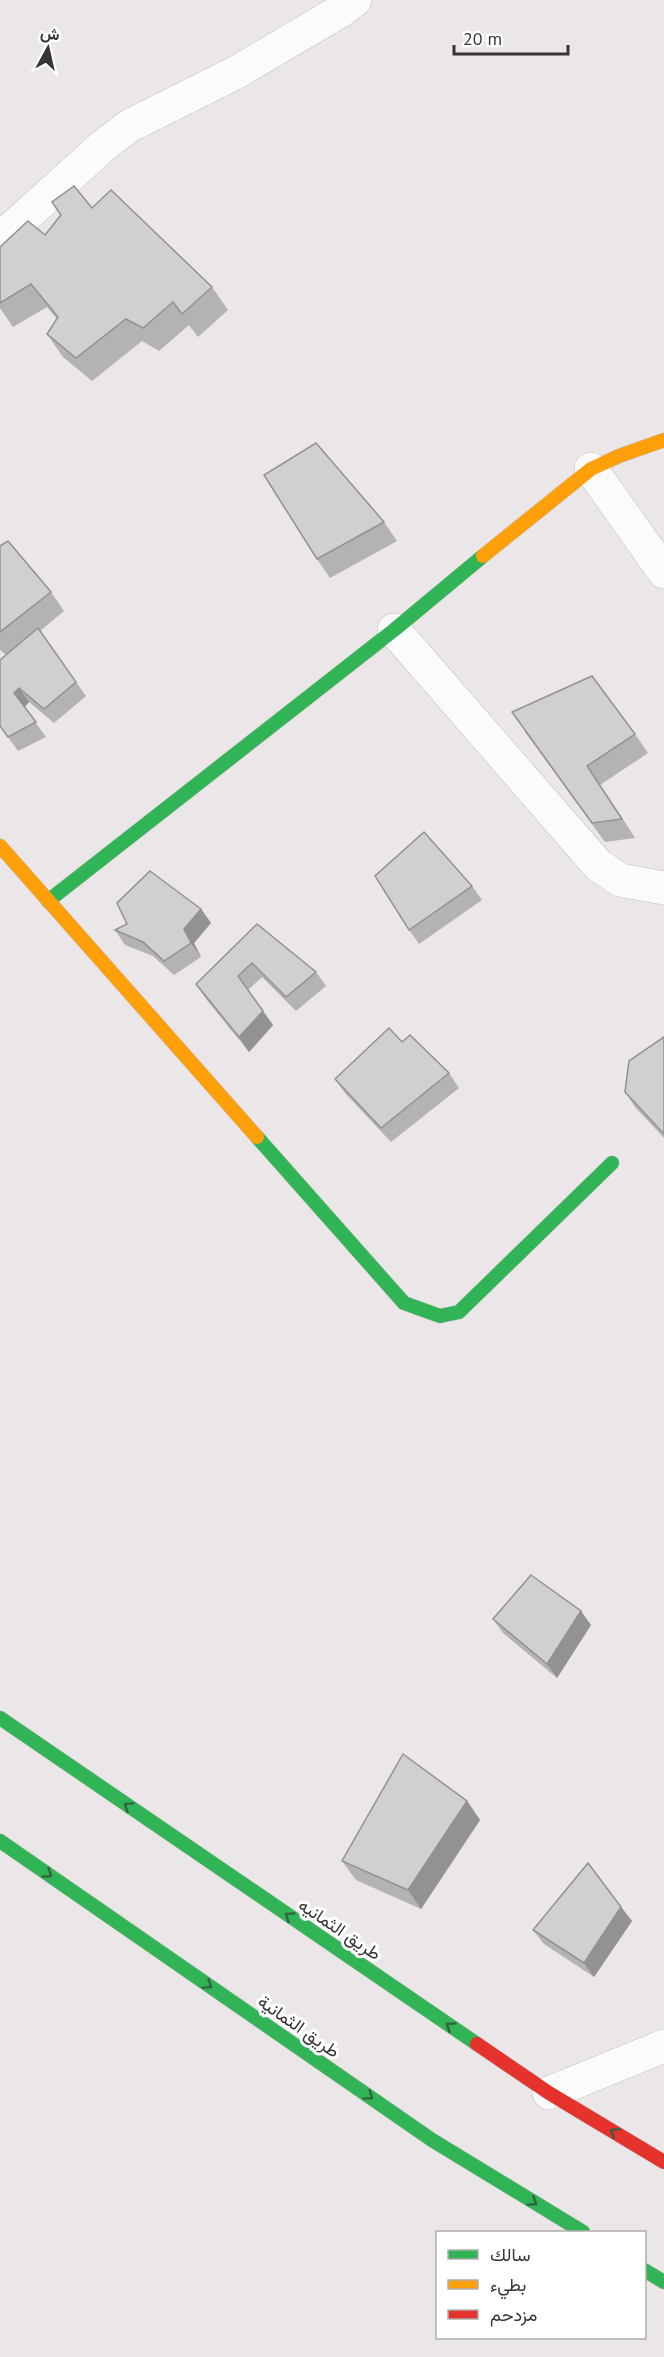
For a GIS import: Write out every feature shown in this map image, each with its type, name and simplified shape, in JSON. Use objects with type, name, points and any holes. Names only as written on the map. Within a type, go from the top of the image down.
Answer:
[{"type":"street","points":[[0,239],[103,146],[129,126],[237,72],[355,0]]},
{"type":"street","points":[[48,901],[394,630],[530,516],[591,469],[619,456],[664,441]]},
{"type":"street","points":[[591,469],[664,572]]},
{"type":"street","points":[[394,630],[598,865],[620,880],[664,888]]},
{"type":"street","points":[[0,846],[404,1303],[440,1316],[459,1312],[612,1163]]},
{"type":"street","name":"طريق الثمانيه","points":[[0,1718],[549,2093],[664,2162]]},
{"type":"street","name":"طريق الثمانية","points":[[0,1841],[432,2139],[581,2231]]},
{"type":"street","points":[[549,2093],[664,2046]]},
{"type":"street","points":[[646,2271],[664,2282]]},
{"type":"building","points":[[74,186],[92,208],[111,190],[212,287],[182,314],[173,302],[143,328],[126,319],[76,358],[47,334],[58,317],[31,284],[0,303],[0,247],[28,221],[45,235],[61,215],[52,202]]},
{"type":"building","points":[[316,443],[384,522],[317,559],[264,475]]},
{"type":"building","points":[[8,541],[51,592],[0,632],[0,546]]},
{"type":"building","points":[[38,628],[76,682],[44,709],[19,688],[14,693],[36,722],[8,737],[0,726],[0,660]]},
{"type":"building","points":[[592,676],[635,734],[587,766],[622,819],[592,823],[512,712]]},
{"type":"building","points":[[424,832],[472,886],[409,930],[375,876]]},
{"type":"building","points":[[150,871],[201,909],[184,929],[191,943],[164,961],[143,942],[115,930],[127,924],[117,903]]},
{"type":"building","points":[[257,924],[316,972],[286,997],[252,963],[238,976],[263,1011],[239,1037],[196,984]]},
{"type":"building","points":[[389,1028],[402,1042],[410,1035],[449,1073],[381,1128],[335,1079]]},
{"type":"building","points":[[664,1037],[664,1134],[625,1092],[629,1061]]},
{"type":"building","points":[[531,1575],[581,1611],[547,1664],[493,1619]]},
{"type":"building","points":[[403,1754],[467,1801],[408,1890],[342,1861]]},
{"type":"building","points":[[588,1863],[621,1907],[584,1963],[533,1930]]},
{"type":"traffic: fast","points":[[48,901],[394,630],[483,556]]},
{"type":"traffic: fast","points":[[257,1137],[404,1303],[440,1316],[459,1312],[612,1163]]},
{"type":"traffic: fast","points":[[0,1718],[477,2044]]},
{"type":"traffic: fast","points":[[0,1841],[432,2140],[581,2231]]},
{"type":"traffic: fast","points":[[646,2271],[664,2282]]},
{"type":"traffic: slow","points":[[483,556],[591,469],[664,440]]},
{"type":"traffic: slow","points":[[0,846],[257,1137]]},
{"type":"traffic: jam","points":[[477,2044],[549,2093],[664,2162]]}]
